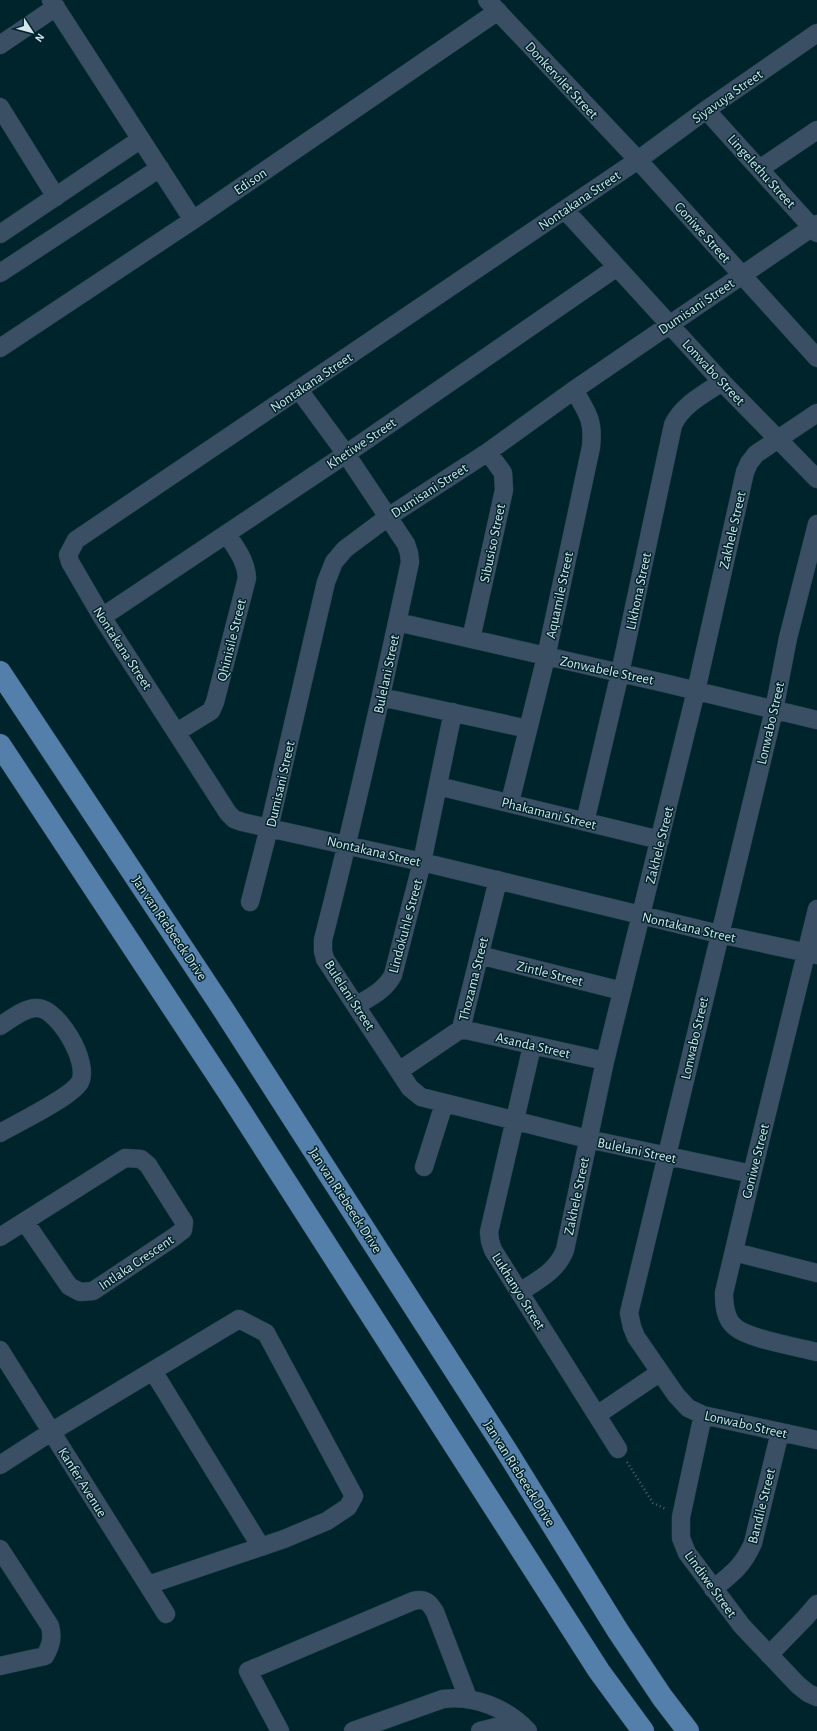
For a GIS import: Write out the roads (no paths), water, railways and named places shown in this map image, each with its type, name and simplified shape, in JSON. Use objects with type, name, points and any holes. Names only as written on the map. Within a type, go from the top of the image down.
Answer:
[{"type":"main road","name":"Jan van Riebeeck Drive","points":[[0,672],[223,1008],[506,1450],[618,1631],[662,1697],[688,1731]]},
{"type":"main road","points":[[0,745],[228,1092],[599,1671],[643,1731]]},
{"type":"street","points":[[0,45],[53,3],[193,220]]},
{"type":"street","name":"Donkervilet Street","points":[[492,4],[638,160]]},
{"type":"street","name":"Edison","points":[[0,348],[193,220],[492,4]]},
{"type":"street","name":"Siyavuya Street","points":[[638,160],[706,110],[817,33]]},
{"type":"street","points":[[0,107],[56,196]]},
{"type":"street","name":"Lingelethu Street","points":[[706,110],[815,228]]},
{"type":"street","points":[[760,168],[817,130]]},
{"type":"street","points":[[0,234],[141,139]]},
{"type":"street","name":"Nontakana Street","points":[[638,160],[76,540],[68,554],[70,562],[102,617],[228,813],[234,819],[498,880],[641,916],[812,954]]},
{"type":"street","name":"Goniwe Street","points":[[638,160],[817,358]]},
{"type":"street","points":[[0,273],[160,168]]},
{"type":"street","name":"Lonwabo Street","points":[[564,210],[722,382],[817,479]]},
{"type":"street","name":"Dumisani Street","points":[[250,902],[329,575],[334,562],[345,549],[388,517],[488,452],[669,324],[815,228]]},
{"type":"street","name":"Khetiwe Street","points":[[102,617],[346,454],[617,266]]},
{"type":"street","name":"Likhona Street","points":[[585,822],[620,673],[673,426],[677,416],[683,409],[722,382]]},
{"type":"street","name":"Bulelani Street","points":[[299,390],[346,454],[406,544],[410,562],[348,845],[323,940],[322,951],[326,959],[414,1093],[421,1097],[588,1139],[752,1174]]},
{"type":"street","name":"Aquamile Street","points":[[510,802],[546,657],[593,435],[589,415],[574,390]]},
{"type":"street","name":"Zakhele Street","points":[[520,1292],[551,1271],[562,1258],[605,1061],[696,691],[749,463],[756,454],[817,413]]},
{"type":"street","name":"Sibusiso Street","points":[[472,638],[504,490],[503,473],[488,452]]},
{"type":"street","name":"Lonwabo Street","points":[[817,524],[788,638],[774,710],[719,934],[630,1313],[632,1327],[636,1337],[659,1373],[688,1408],[703,1415],[817,1440]]},
{"type":"street","name":"Qhinisile Street","points":[[177,732],[211,711],[216,702],[247,578],[244,560],[227,534]]},
{"type":"street","name":"Zonwabele Street","points":[[397,622],[472,638],[546,657],[817,720]]},
{"type":"street","points":[[381,697],[528,729]]},
{"type":"street","name":"Lindokuhle Street","points":[[357,1005],[382,989],[389,983],[393,975],[422,862],[453,712]]},
{"type":"street","name":"Phakamani Street","points":[[438,786],[510,802],[660,840]]},
{"type":"street","name":"Thozama Street","points":[[399,1071],[460,1028],[498,880]]},
{"type":"street","name":"Goniwe Street","points":[[817,909],[812,954],[752,1174],[724,1293],[724,1307],[728,1318],[734,1327],[748,1334],[817,1352]]},
{"type":"street","name":"Zintle Street","points":[[479,955],[622,991]]},
{"type":"street","points":[[0,1026],[27,1009],[39,1008],[51,1012],[76,1046],[83,1067],[80,1082],[63,1098],[0,1133]]},
{"type":"street","name":"Asanda Street","points":[[460,1028],[532,1046],[605,1061]]},
{"type":"street","name":"Lukhanyo Street","points":[[532,1046],[489,1232],[490,1241],[493,1250],[618,1448]]},
{"type":"street","points":[[424,1167],[444,1104]]},
{"type":"street","name":"Intlaka Crescent","points":[[0,1237],[125,1158],[141,1159],[148,1165],[184,1222],[183,1230],[174,1237],[93,1291],[80,1292],[69,1286],[25,1222]]},
{"type":"street","points":[[734,1252],[817,1273]]},
{"type":"street","points":[[0,1465],[51,1432],[239,1320],[266,1333],[354,1496],[348,1507],[327,1521],[261,1547],[148,1585]]},
{"type":"street","name":"Kanfer Avenue","points":[[1,1355],[166,1614]]},
{"type":"street","points":[[153,1371],[261,1547]]},
{"type":"street","points":[[597,1415],[659,1373]]},
{"type":"street","name":"Lindiwe Street","points":[[703,1415],[681,1517],[681,1538],[687,1554],[742,1626],[798,1685],[808,1693],[817,1697]]},
{"type":"street","name":"Bandile Street","points":[[713,1589],[739,1567],[746,1559],[753,1544],[780,1432]]},
{"type":"street","points":[[0,1549],[6,1571],[50,1626],[52,1638],[51,1645],[45,1656],[0,1666]]},
{"type":"street","points":[[280,1731],[248,1671],[413,1601],[421,1599],[428,1602],[435,1612],[468,1698]]},
{"type":"street","points":[[769,1655],[817,1604]]},
{"type":"street","points":[[352,1731],[443,1698],[454,1697],[468,1698],[505,1712],[525,1728]]},
{"type":"street","points":[[480,1731],[496,1727],[525,1728]]}]
